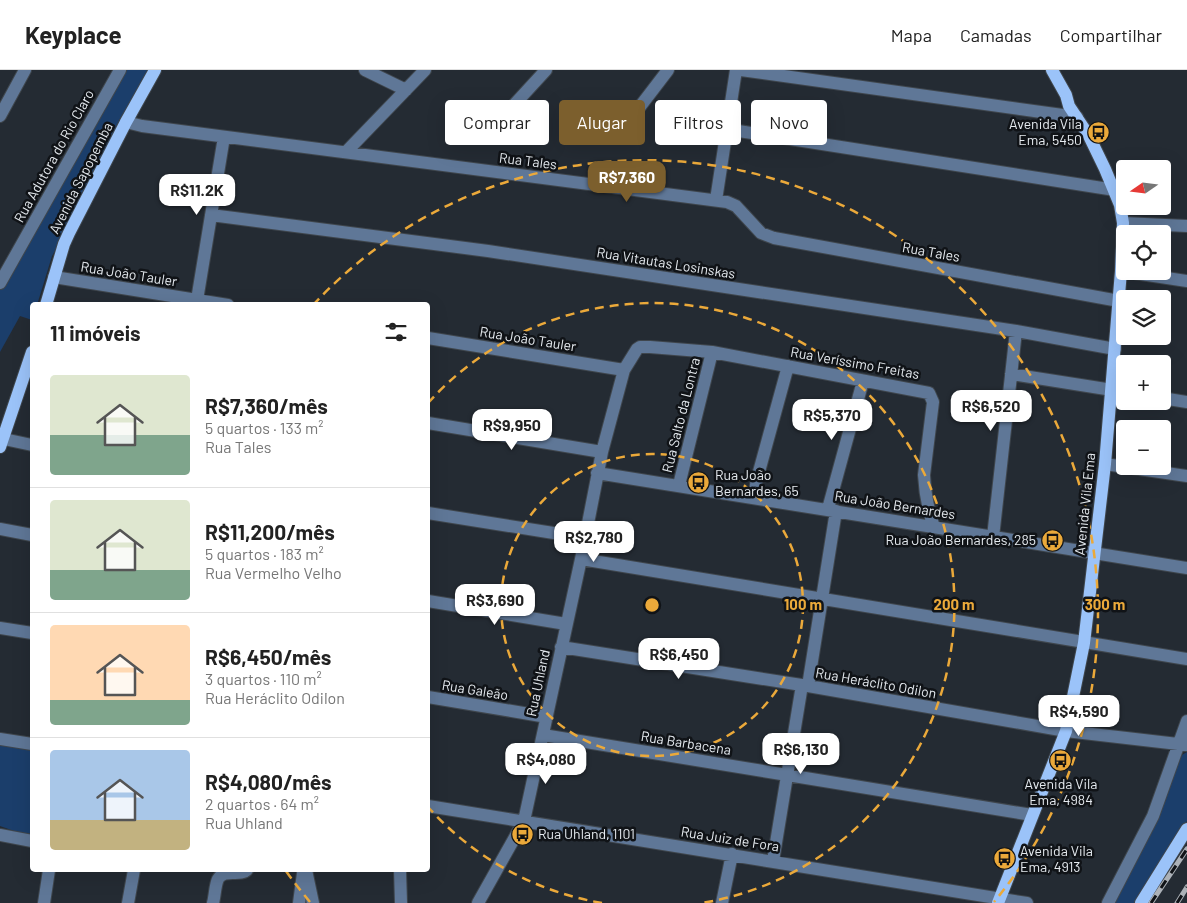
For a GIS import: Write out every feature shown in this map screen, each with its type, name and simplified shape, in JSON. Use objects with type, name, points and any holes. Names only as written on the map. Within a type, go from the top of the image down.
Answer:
[{"type":"main road","name":"Avenida Sapopemba","points":[[47,302],[69,233],[155,70]]},
{"type":"main road","name":"Avenida Vila Ema","points":[[1043,70],[1060,99],[1070,106]]},
{"type":"main road","name":"Avenida Vila Ema","points":[[1052,70],[1070,106],[1089,136],[1115,190],[1120,204],[1123,223]]},
{"type":"main road","name":"Avenida Vila Ema","points":[[999,901],[1066,732],[1084,643],[1105,464],[1116,336]]},
{"type":"main road","points":[[2,443],[30,362]]},
{"type":"main road","points":[[1141,903],[1187,828]]},
{"type":"street","points":[[0,116],[25,70]]},
{"type":"street","name":"Rua Adutora do Rio Claro","points":[[1,279],[120,70]]},
{"type":"street","points":[[365,70],[406,90]]},
{"type":"street","points":[[346,152],[425,70]]},
{"type":"street","points":[[518,100],[546,70]]},
{"type":"street","points":[[645,100],[668,70]]},
{"type":"street","points":[[731,100],[736,70]]},
{"type":"street","points":[[741,70],[1077,117]]},
{"type":"street","name":"Rua Tales","points":[[126,122],[142,126],[716,200],[736,206],[761,233],[774,238],[1116,301]]},
{"type":"street","points":[[741,131],[1115,190]]},
{"type":"street","points":[[197,300],[224,136]]},
{"type":"street","points":[[716,200],[724,145]]},
{"type":"street","name":"Rua Vitautas Losinskas","points":[[211,215],[488,251],[1016,331],[1115,348]]},
{"type":"street","points":[[1123,223],[1187,226]]},
{"type":"street","name":"Rua João Tauler","points":[[54,277],[209,302]]},
{"type":"street","points":[[1171,278],[1187,280]]},
{"type":"street","points":[[993,537],[1016,331]]},
{"type":"street","name":"Rua João Tauler","points":[[430,338],[624,370]]},
{"type":"street","name":"Rua Uhland","points":[[478,903],[524,821],[581,559],[602,452],[624,370],[634,352],[640,347]]},
{"type":"street","name":"Rua Veríssimo Freitas","points":[[640,347],[712,352],[929,393],[933,398],[933,408],[924,476],[929,513],[934,527]]},
{"type":"street","name":"Rua Salto da Lontra","points":[[679,485],[712,352]]},
{"type":"street","points":[[754,497],[757,478],[788,366]]},
{"type":"street","points":[[1011,374],[1116,391]]},
{"type":"street","points":[[773,861],[787,774],[822,600],[832,510],[863,381]]},
{"type":"street","points":[[1171,399],[1187,402]]},
{"type":"street","points":[[430,423],[602,452]]},
{"type":"street","points":[[2,443],[30,445]]},
{"type":"street","points":[[1105,464],[1187,476]]},
{"type":"street","name":"Rua João Bernardes","points":[[597,473],[1187,568]]},
{"type":"street","points":[[430,513],[585,538]]},
{"type":"street","points":[[0,529],[30,535]]},
{"type":"street","points":[[581,559],[1187,660]]},
{"type":"street","points":[[430,601],[566,624]]},
{"type":"street","points":[[0,628],[30,633]]},
{"type":"street","name":"Rua Heráclito Odilon","points":[[561,647],[805,686],[1066,732],[1183,745]]},
{"type":"street","name":"Rua Galeão","points":[[430,697],[546,716]]},
{"type":"street","points":[[1108,903],[1153,816],[1183,745],[1187,721]]},
{"type":"street","name":"Rua Barbacena","points":[[543,735],[1032,815]]},
{"type":"street","points":[[0,739],[30,744]]},
{"type":"street","name":"Rua Juiz de Fora","points":[[430,806],[732,854],[999,901],[1027,903]]},
{"type":"street","points":[[0,835],[30,841]]},
{"type":"street","points":[[722,903],[732,854]]},
{"type":"street","points":[[44,903],[49,872]]},
{"type":"street","points":[[128,903],[134,872]]},
{"type":"street","points":[[213,903],[219,877],[223,874],[244,872]]},
{"type":"street","points":[[299,903],[305,872]]},
{"type":"street","points":[[305,872],[313,903]]},
{"type":"street","points":[[400,872],[401,903]]},
{"type":"shaded area","points":[[123,70],[158,70],[52,256],[38,302],[30,302],[30,319],[20,316],[0,352],[0,288]]},
{"type":"shaded area","points":[[0,742],[30,747],[30,834],[17,832],[0,826]]},
{"type":"shaded area","points":[[1187,752],[1187,821],[1137,903],[1116,903],[1182,755]]},
{"type":"railway","points":[[1151,903],[1187,849]]},
{"type":"railway","points":[[1177,903],[1187,887]]},
{"type":"place","name":"Avenida Vila Ema, 5450","points":[[1098,132]]},
{"type":"place","name":"Rua João Bernardes, 65","points":[[699,483]]},
{"type":"place","name":"Rua João Bernardes, 285","points":[[1052,540]]},
{"type":"place","name":"Avenida Vila Ema, 4984","points":[[1061,761]]},
{"type":"place","name":"Rua Uhland, 1101","points":[[522,834]]},
{"type":"place","name":"Avenida Vila Ema, 4913","points":[[1004,859]]}]
